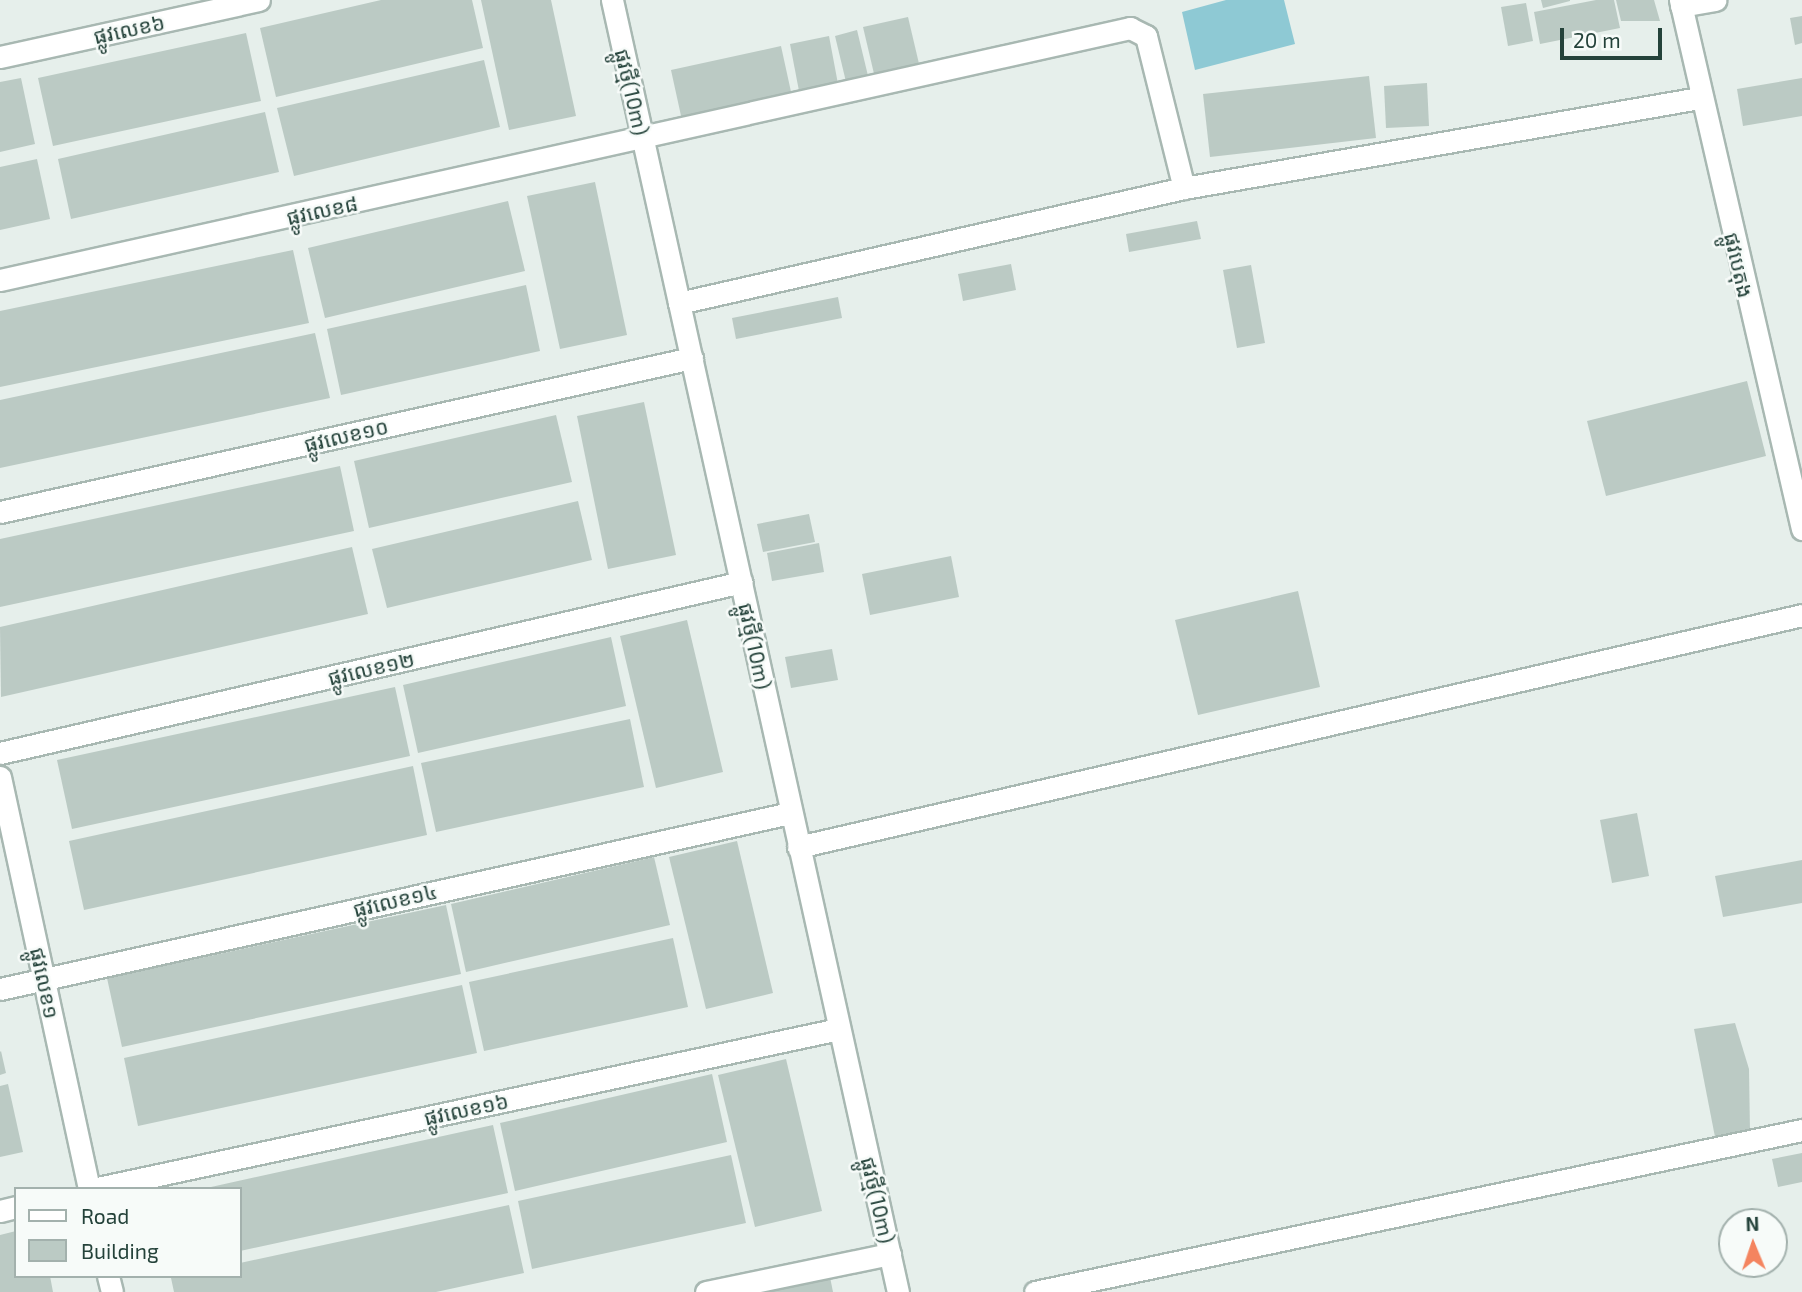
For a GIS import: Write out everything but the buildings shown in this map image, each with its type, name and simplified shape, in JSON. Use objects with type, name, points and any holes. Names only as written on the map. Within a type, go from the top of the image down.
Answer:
[{"type":"street","name":"ផ្លូវលេខ៦","points":[[0,57],[259,0]]},
{"type":"street","name":"ផ្លូវថ្មី(10m)","points":[[612,0],[898,1292]]},
{"type":"street","points":[[1681,3],[1715,0]]},
{"type":"street","name":"ផ្លូវបេតុង","points":[[1681,3],[1699,98],[1802,529]]},
{"type":"street","name":"ផ្លូវលេខ៨","points":[[0,280],[643,141],[1130,27],[1146,36],[1184,188]]},
{"type":"street","points":[[679,303],[1184,188],[1699,98]]},
{"type":"street","name":"ផ្លូវលេខ១០","points":[[0,512],[692,358]]},
{"type":"street","name":"ផ្លូវលេខ១២","points":[[0,753],[741,582]]},
{"type":"street","points":[[798,847],[1802,615]]},
{"type":"street","name":"ផ្លូវលេខ១","points":[[0,777],[91,1187]]},
{"type":"street","name":"ផ្លូវលេខ១៤","points":[[0,989],[790,813]]},
{"type":"street","name":"ផ្លូវលេខ១៦","points":[[100,1187],[839,1030]]},
{"type":"street","points":[[1035,1292],[1802,1130]]},
{"type":"street","points":[[706,1292],[890,1254]]},
{"type":"water","points":[[1226,0],[1284,0],[1295,44],[1195,70],[1182,12]]}]
